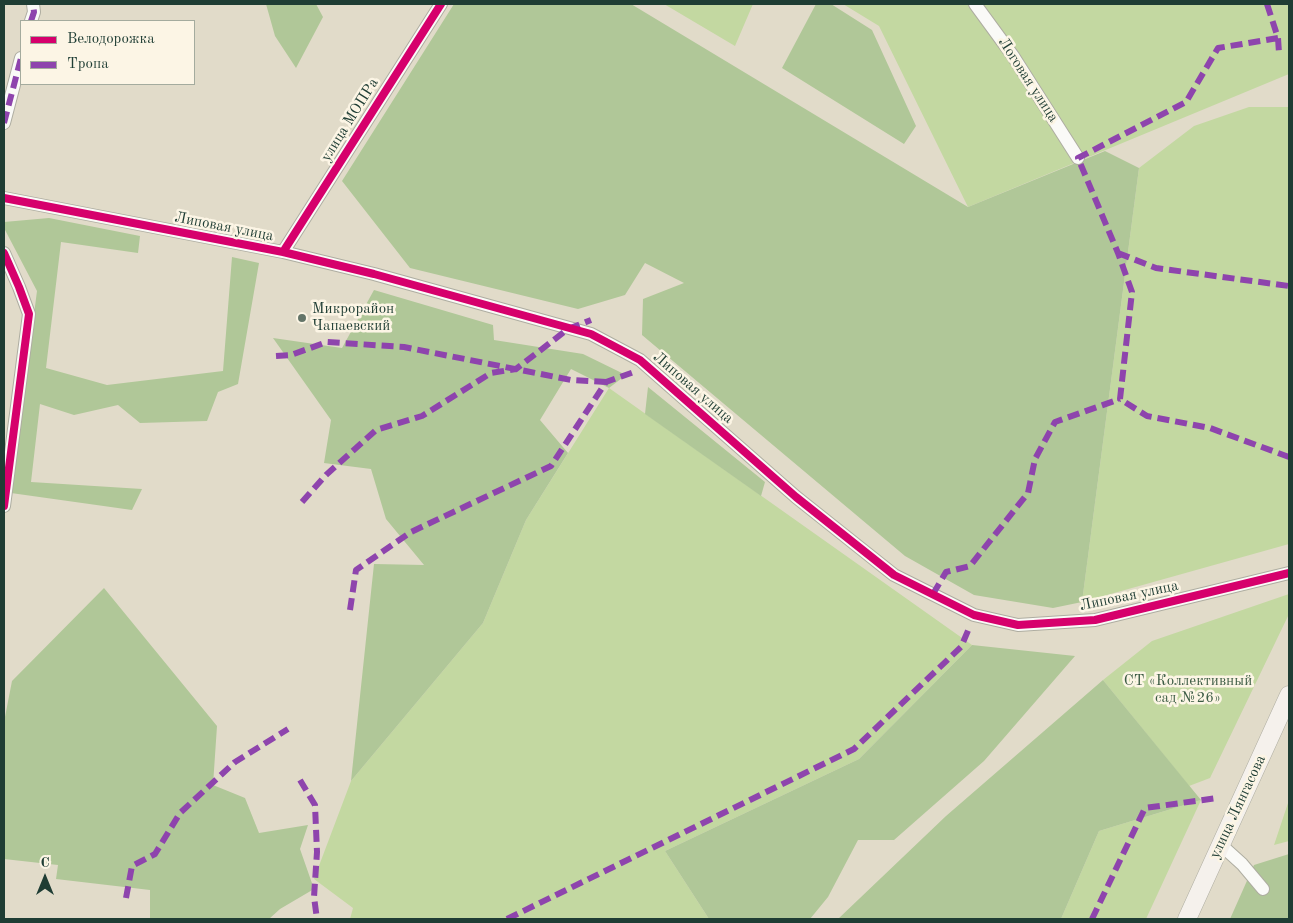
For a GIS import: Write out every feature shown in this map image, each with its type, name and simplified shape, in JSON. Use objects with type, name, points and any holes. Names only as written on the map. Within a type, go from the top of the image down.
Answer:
[{"type":"main road","name":"улица Лянгасова","points":[[1187,919],[1289,695]]},
{"type":"street","points":[[31,20],[34,12],[33,4]]},
{"type":"street","name":"улица МОПРа","points":[[283,252],[441,4]]},
{"type":"street","name":"Логовая улица","points":[[975,4],[1013,56],[1078,158]]},
{"type":"street","points":[[4,123],[20,62]]},
{"type":"street","name":"Липовая улица","points":[[4,198],[283,252],[374,274],[591,334],[640,360],[796,497],[894,575],[974,615],[1018,625],[1095,620],[1289,573]]},
{"type":"street","points":[[4,253],[29,314],[4,498]]},
{"type":"street","points":[[1221,845],[1242,864],[1262,889]]},
{"type":"green space","points":[[266,4],[316,4],[323,17],[296,68],[275,36]]},
{"type":"green space","points":[[454,4],[631,4],[968,207],[1105,151],[1139,168],[1082,602],[1053,608],[974,595],[905,556],[642,335],[643,299],[684,283],[645,263],[625,295],[578,309],[410,268],[342,181]]},
{"type":"green space","points":[[664,4],[753,4],[735,46]]},
{"type":"green space","points":[[816,4],[831,4],[872,30],[916,126],[904,144],[782,68]]},
{"type":"green space","points":[[843,4],[1289,4],[1289,74],[968,207],[879,26]]},
{"type":"green space","points":[[1249,107],[1289,107],[1289,544],[1082,602],[1139,168],[1194,126]]},
{"type":"green space","points":[[49,218],[140,236],[138,253],[61,242],[46,368],[107,385],[223,371],[232,257],[259,263],[238,384],[218,392],[207,421],[140,423],[118,405],[74,415],[40,404],[31,482],[142,489],[132,510],[11,493],[37,291],[4,228],[4,222]]},
{"type":"green space","points":[[374,290],[493,325],[494,340],[583,354],[626,375],[609,388],[571,369],[540,420],[568,453],[526,520],[483,623],[351,781],[374,564],[424,565],[386,519],[371,469],[324,463],[331,420],[273,338],[342,348]]},
{"type":"green space","points":[[648,387],[765,482],[761,496],[645,414]]},
{"type":"green space","points":[[609,388],[972,645],[859,759],[665,851],[709,919],[350,919],[353,908],[314,879],[351,781],[483,623],[526,520]]},
{"type":"green space","points":[[104,588],[217,726],[213,785],[245,798],[259,833],[308,825],[300,849],[314,889],[280,909],[269,919],[150,919],[150,890],[56,879],[58,865],[4,859],[4,722],[12,681]]},
{"type":"green space","name":"СТ «Коллективный сад №26»","points":[[1289,594],[1289,614],[1210,778],[1189,786],[1103,680],[1152,641]]},
{"type":"green space","points":[[972,645],[1075,656],[984,761],[894,840],[858,840],[828,897],[810,919],[709,919],[665,851],[859,759]]},
{"type":"green space","points":[[1103,680],[1201,800],[1099,831],[1061,919],[838,919],[946,816]]},
{"type":"green space","points":[[1201,800],[1146,919],[1061,919],[1099,831]]},
{"type":"green space","points":[[1289,800],[1289,841],[1274,845]]},
{"type":"green space","points":[[1289,854],[1289,919],[1230,919],[1254,865]]},
{"type":"marked path","points":[[31,20],[34,12],[33,4]]},
{"type":"marked path","points":[[1267,4],[1278,38],[1279,53]]},
{"type":"marked path","points":[[1278,38],[1218,48],[1186,102],[1078,158],[1118,253],[1132,292],[1120,399],[1147,416],[1210,428],[1289,457]]},
{"type":"marked path","points":[[4,123],[20,62]]},
{"type":"marked path","points":[[1118,253],[1156,268],[1289,286]]},
{"type":"marked path","points":[[302,502],[326,475],[376,430],[422,416],[491,373],[516,369],[568,329],[591,320]]},
{"type":"marked path","points":[[276,356],[291,355],[327,342],[404,347],[571,380],[606,382]]},
{"type":"marked path","points":[[350,610],[356,570],[411,532],[551,466],[606,382],[634,372]]},
{"type":"marked path","points":[[933,594],[946,572],[970,566],[1028,493],[1035,459],[1055,422],[1120,399]]},
{"type":"marked path","points":[[507,919],[854,749],[961,647],[970,626]]},
{"type":"marked path","points":[[126,898],[132,866],[155,854],[180,813],[235,762],[288,729]]},
{"type":"marked path","points":[[300,780],[315,805],[317,852],[314,897],[317,919]]},
{"type":"marked path","points":[[1092,919],[1145,808],[1217,798]]},
{"type":"cycle path","points":[[283,252],[441,4]]},
{"type":"cycle path","points":[[4,198],[283,252],[374,274],[591,334],[640,360],[796,497],[894,575],[974,615],[1018,625],[1095,620],[1289,573]]},
{"type":"cycle path","points":[[4,253],[29,314],[4,506]]},
{"type":"place","name":"Микрорайон Чапаевский","points":[[302,318]]}]
